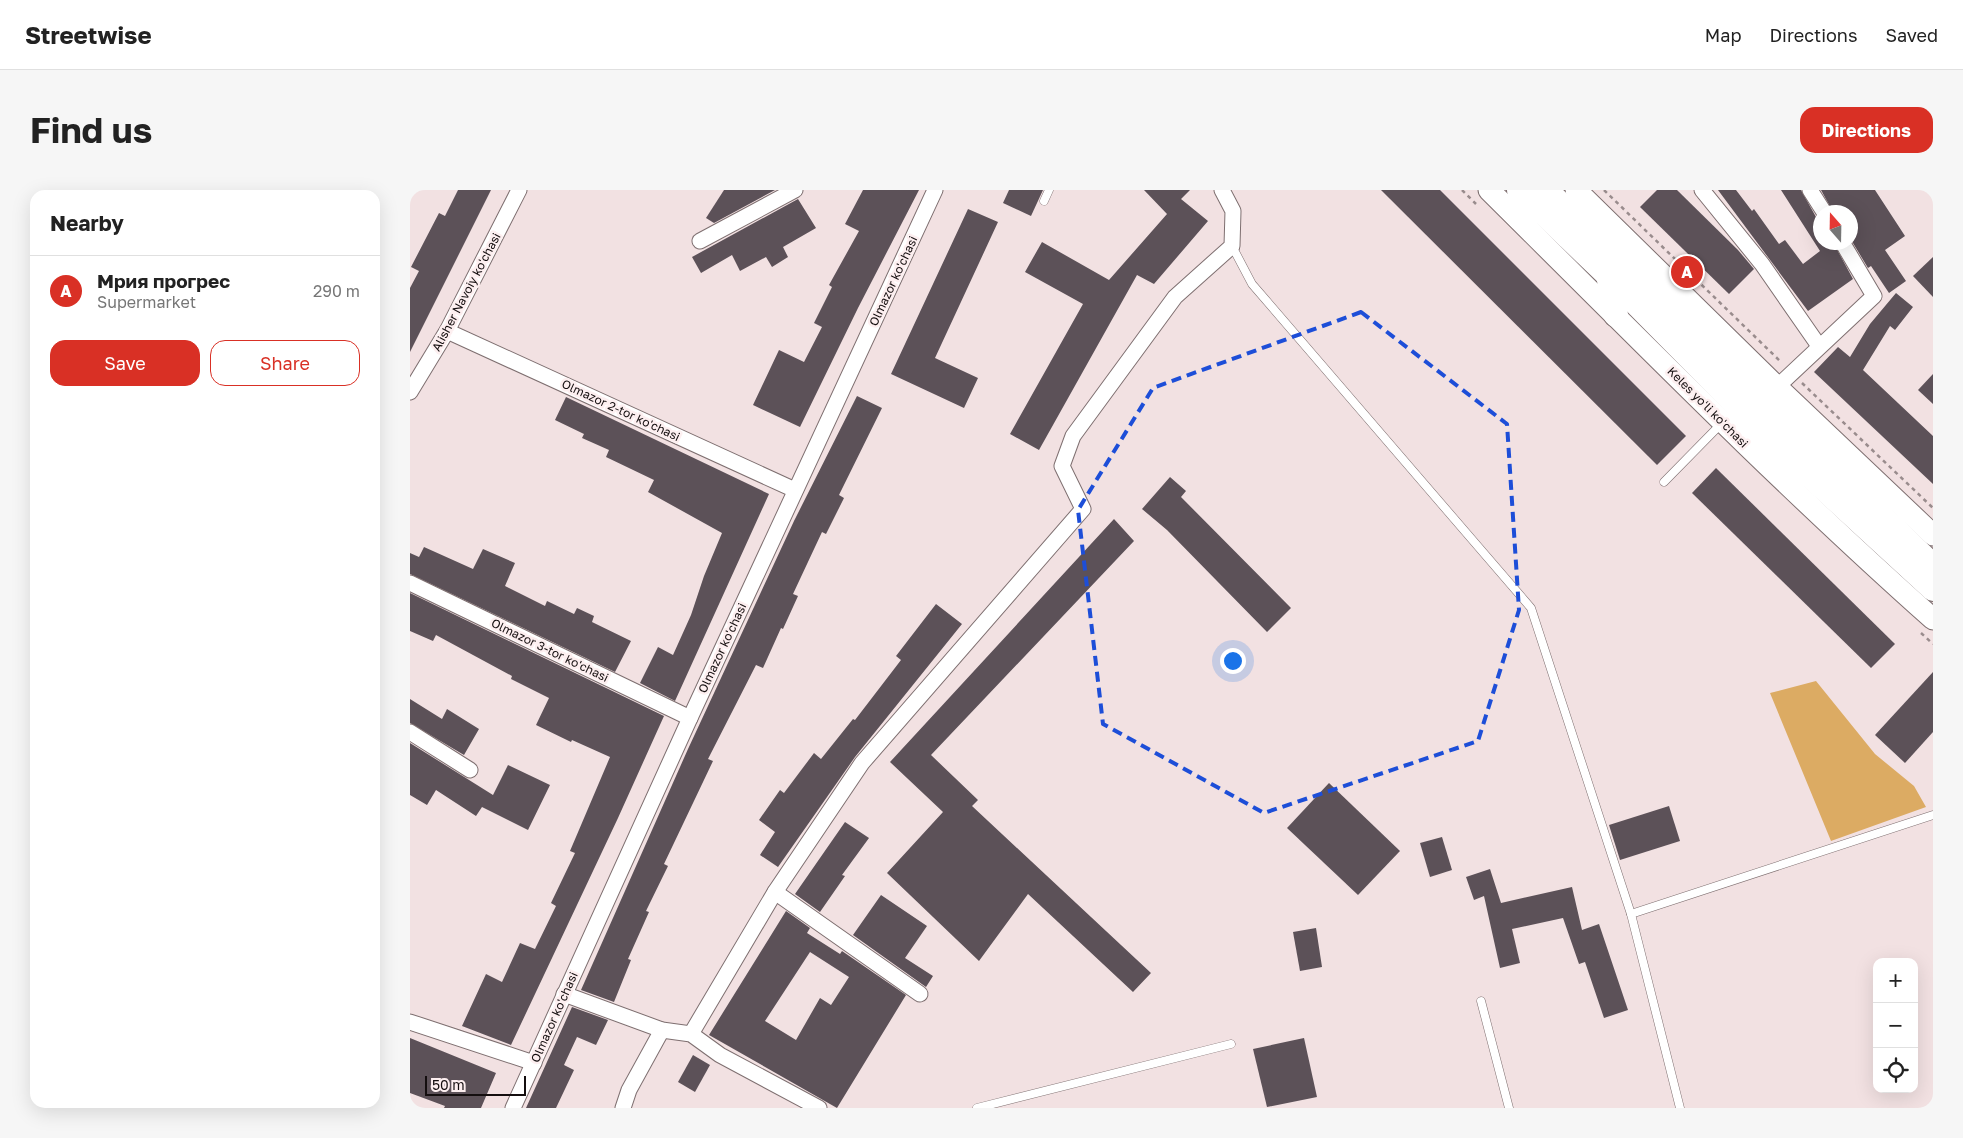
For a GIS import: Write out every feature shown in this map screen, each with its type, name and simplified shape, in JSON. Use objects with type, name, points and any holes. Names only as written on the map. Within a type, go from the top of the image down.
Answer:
[{"type":"main road","name":"Keles yoʻli koʻchasi","points":[[1519,190],[1608,274],[1772,441],[1933,589]]},
{"type":"main road","points":[[1546,190],[1933,566]]},
{"type":"main road","points":[[1608,274],[1616,315]]},
{"type":"street","name":"Alisher Navoiy ko'chasi","points":[[410,392],[447,331],[519,190]]},
{"type":"street","points":[[700,241],[795,190]]},
{"type":"street","name":"Olmazor ko'chasi","points":[[513,1108],[690,718],[935,190]]},
{"type":"street","points":[[691,1034],[775,892],[862,763],[1082,509],[1062,466],[1074,436],[1175,297],[1232,246],[1233,211],[1222,190]]},
{"type":"street","name":"Keles yoʻli koʻchasi","points":[[1489,190],[1723,423],[1875,568],[1933,619]]},
{"type":"street","points":[[1576,190],[1777,387],[1933,536]]},
{"type":"street","points":[[1702,190],[1762,264],[1819,346]]},
{"type":"street","points":[[1810,190],[1820,205]]},
{"type":"street","points":[[1777,387],[1874,296],[1847,250]]},
{"type":"street","name":"Olmazor 2-tor ko'chasi","points":[[447,331],[795,490]]},
{"type":"street","name":"Olmazor 3-tor ko'chasi","points":[[410,583],[690,718]]},
{"type":"street","points":[[410,732],[470,770]]},
{"type":"street","points":[[775,892],[920,994]]},
{"type":"street","points":[[564,994],[662,1030],[691,1034],[720,1055],[819,1108]]},
{"type":"street","points":[[410,1022],[534,1064]]},
{"type":"street","points":[[623,1108],[629,1090],[662,1030]]},
{"type":"lane","points":[[1044,201],[1049,190]]},
{"type":"lane","points":[[1232,246],[1252,284],[1531,608],[1631,914],[1680,1108]]},
{"type":"lane","points":[[1664,482],[1723,423]]},
{"type":"lane","points":[[1631,914],[1933,815]]},
{"type":"lane","points":[[1481,1001],[1509,1108]]},
{"type":"lane","points":[[977,1108],[1231,1044]]},
{"type":"path","points":[[1604,190],[1780,361]]},
{"type":"path","points":[[1799,380],[1933,508]]},
{"type":"highlighted area","points":[[1361,312],[1507,424],[1519,610],[1478,741],[1264,813],[1103,724],[1078,510],[1153,388]]},
{"type":"shaded area","points":[[1816,681],[1875,754],[1914,786],[1926,807],[1831,841],[1770,693]]},
{"type":"building","points":[[458,190],[491,190],[410,352],[410,288],[419,271],[411,267],[439,213],[445,216]]},
{"type":"building","points":[[724,190],[775,190],[714,223],[706,218]]},
{"type":"building","points":[[863,190],[919,190],[858,308],[800,427],[753,405],[779,350],[804,362],[822,327],[814,323],[832,287],[829,285],[859,231],[845,224]]},
{"type":"building","points":[[1009,190],[1043,190],[1031,216],[1003,203]]},
{"type":"building","points":[[1144,190],[1190,190],[1181,199],[1208,221],[1154,284],[1137,275],[1039,450],[1010,434],[1083,304],[1025,272],[1042,242],[1109,280],[1167,214]]},
{"type":"building","points":[[1381,190],[1440,190],[1686,436],[1657,465]]},
{"type":"building","points":[[1657,190],[1677,190],[1738,250],[1754,269],[1729,294],[1640,207]]},
{"type":"building","points":[[1718,190],[1736,190],[1752,211],[1754,209],[1779,244],[1785,240],[1803,264],[1819,250],[1837,250],[1853,279],[1808,311]]},
{"type":"building","points":[[1781,190],[1801,190],[1813,212],[1813,240]]},
{"type":"building","points":[[1821,190],[1875,190],[1905,236],[1885,250],[1906,281],[1889,293],[1871,266],[1868,268],[1857,250],[1858,205],[1829,205]]},
{"type":"building","points":[[798,199],[816,228],[783,247],[788,257],[772,267],[766,257],[740,271],[732,255],[701,273],[692,257]]},
{"type":"building","points":[[968,209],[998,222],[935,358],[978,378],[964,408],[891,374]]},
{"type":"building","points":[[1933,257],[1933,297],[1913,276]]},
{"type":"building","points":[[1896,293],[1913,307],[1895,330],[1890,326],[1863,370],[1933,436],[1933,484],[1814,372],[1838,347],[1850,357],[1870,324]]},
{"type":"building","points":[[1933,374],[1933,404],[1918,390]]},
{"type":"building","points":[[857,396],[882,408],[839,495],[844,498],[826,534],[822,532],[793,594],[798,596],[783,629],[781,628],[763,668],[756,665],[708,759],[713,761],[664,864],[668,866],[646,911],[649,912],[628,959],[631,960],[614,1002],[581,990],[688,749],[794,521]]},
{"type":"building","points":[[566,397],[769,494],[675,701],[640,683],[658,647],[673,655],[691,615],[704,576],[722,533],[648,492],[654,480],[606,457],[609,450],[582,438],[584,434],[555,420]]},
{"type":"building","points":[[1716,468],[1895,644],[1871,668],[1692,493]]},
{"type":"building","points":[[1170,477],[1186,491],[1181,497],[1291,608],[1267,632],[1167,530],[1142,509]]},
{"type":"building","points":[[1114,519],[1134,541],[931,755],[978,800],[972,806],[1151,973],[1133,992],[1028,894],[979,961],[887,873],[943,812],[890,762]]},
{"type":"building","points":[[424,547],[473,569],[483,549],[515,563],[505,586],[545,606],[547,601],[574,614],[577,608],[594,616],[592,622],[631,641],[615,672],[410,574],[410,553],[419,557]]},
{"type":"building","points":[[410,593],[664,716],[511,1045],[462,1026],[486,974],[502,982],[520,943],[535,949],[556,906],[551,903],[575,853],[570,851],[610,757],[572,740],[571,742],[536,725],[549,698],[511,679],[512,676],[436,635],[433,641],[410,631]]},
{"type":"building","points":[[936,604],[962,624],[855,757],[778,867],[760,855],[775,832],[759,820],[780,790],[784,793],[814,753],[821,759],[853,719],[855,720],[901,660],[896,656]]},
{"type":"building","points":[[1933,672],[1933,732],[1905,763],[1875,735]]},
{"type":"building","points":[[410,699],[442,719],[447,709],[479,729],[464,755],[410,723]]},
{"type":"building","points":[[410,743],[493,795],[508,765],[550,785],[528,830],[482,807],[476,816],[436,790],[427,805],[410,795]]},
{"type":"building","points":[[1329,783],[1400,851],[1358,895],[1287,828]]},
{"type":"building","points":[[1669,806],[1680,841],[1620,860],[1609,825]]},
{"type":"building","points":[[845,822],[869,838],[842,875],[845,876],[820,912],[795,894]]},
{"type":"building","points":[[1442,837],[1452,870],[1430,877],[1420,843]]},
{"type":"building","points":[[1490,869],[1501,903],[1572,887],[1582,930],[1599,924],[1628,1010],[1604,1018],[1585,962],[1579,964],[1563,918],[1512,929],[1520,963],[1500,968],[1484,896],[1474,900],[1466,877]]},
{"type":"building","points":[[881,895],[927,926],[905,958],[933,976],[926,987],[853,935]]},
{"type":"building","points":[[786,911],[810,928],[807,933],[840,954],[842,951],[906,995],[837,1108],[709,1035]],"holes":[[[810,952],[849,977],[831,1005],[820,998],[796,1040],[765,1021]]]},
{"type":"building","points":[[1316,928],[1322,967],[1300,971],[1293,932]]},
{"type":"building","points":[[572,1007],[608,1020],[596,1045],[577,1037],[564,1065],[574,1070],[556,1108],[526,1108]]},
{"type":"building","points":[[410,1038],[496,1073],[481,1108],[444,1108],[445,1106],[410,1093]]},
{"type":"building","points":[[1304,1038],[1317,1097],[1267,1107],[1253,1049]]},
{"type":"building","points":[[693,1055],[710,1065],[695,1092],[678,1082]]},
{"type":"place","name":"Мрия прогрес","points":[[1687,272]]}]
